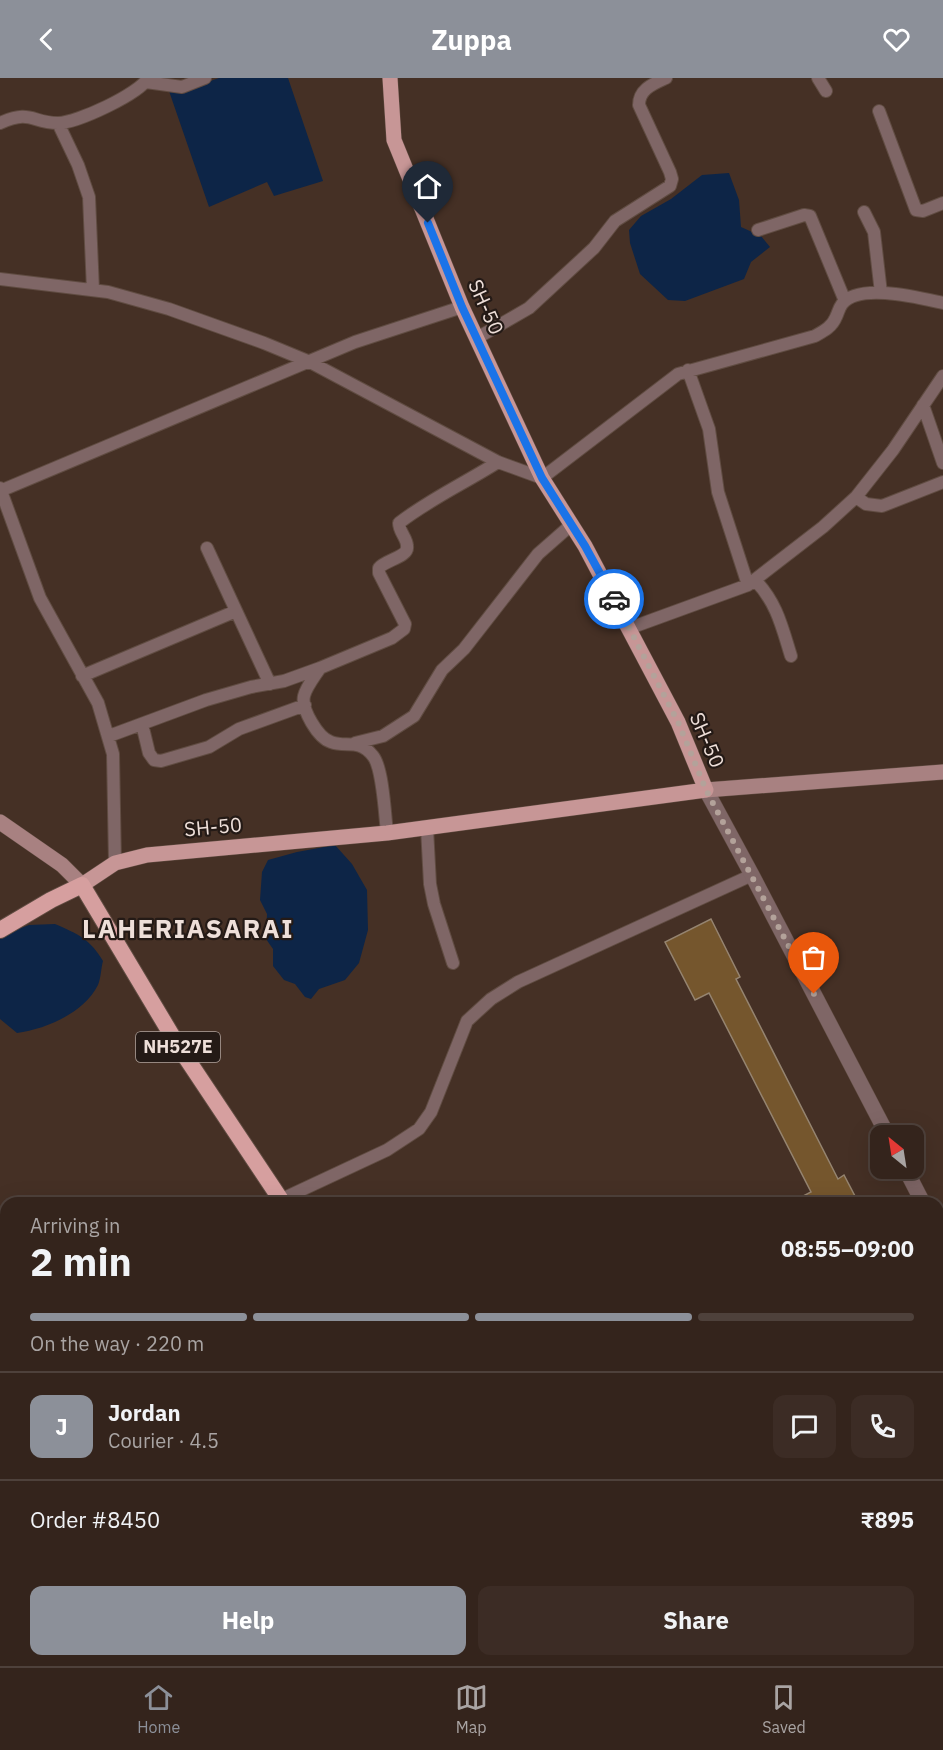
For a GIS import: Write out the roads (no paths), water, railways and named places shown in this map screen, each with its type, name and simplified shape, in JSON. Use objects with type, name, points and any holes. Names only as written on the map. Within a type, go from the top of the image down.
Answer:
[{"type":"highway","name":"SH-50","points":[[0,930],[82,885]]},
{"type":"highway","name":"NH527E","points":[[82,885],[177,1044],[279,1197]]},
{"type":"main road","name":"SH-50","points":[[82,885],[115,863],[147,855],[387,833],[706,790],[678,722],[630,628],[585,546],[542,478],[462,307],[394,140],[390,78]]},
{"type":"main road","points":[[706,790],[943,772]]},
{"type":"main road","points":[[0,822],[62,866],[82,885]]},
{"type":"street","points":[[0,123],[28,116],[58,123],[72,120],[135,92],[147,80],[182,87],[205,78]]},
{"type":"street","points":[[477,338],[529,308],[594,248],[615,221],[670,186],[672,179],[670,172],[639,105],[641,94],[646,88],[666,78]]},
{"type":"street","points":[[818,78],[826,91]]},
{"type":"street","points":[[879,111],[916,210],[923,211],[943,203]]},
{"type":"street","points":[[58,123],[78,165],[89,197],[93,290]]},
{"type":"street","points":[[864,212],[874,232],[881,294]]},
{"type":"street","points":[[758,230],[804,215],[810,216],[845,301]]},
{"type":"street","points":[[0,279],[108,292],[169,309],[310,362],[498,462],[542,478],[678,374],[815,336],[831,326],[845,301],[860,294],[902,295],[943,303]]},
{"type":"street","points":[[115,863],[113,754],[109,736],[98,703],[40,598],[0,490],[355,342],[462,307]]},
{"type":"street","points":[[688,370],[709,429],[718,492],[752,583],[768,592],[775,604],[791,656]]},
{"type":"street","points":[[630,628],[752,583],[823,527],[856,497],[893,450],[943,376]]},
{"type":"street","points":[[923,405],[943,463]]},
{"type":"street","points":[[109,736],[207,700],[251,687],[284,681],[320,668],[392,638],[405,629],[405,624],[379,573],[383,562],[405,553],[408,549],[399,523],[433,499],[457,488],[498,462]]},
{"type":"street","points":[[856,497],[866,504],[882,506],[943,482]]},
{"type":"street","points":[[320,668],[303,697],[314,727],[321,736],[332,743],[355,744],[384,736],[414,716],[442,670],[464,649],[538,554],[571,525]]},
{"type":"street","points":[[207,548],[270,684]]},
{"type":"street","points":[[82,676],[236,611]]},
{"type":"street","points":[[142,724],[149,753],[154,760],[160,761],[209,747],[239,729],[305,705]]},
{"type":"street","points":[[355,744],[374,757],[379,768],[387,833]]},
{"type":"street","points":[[706,790],[882,1125]]},
{"type":"street","points":[[428,828],[430,884],[453,963]]},
{"type":"street","points":[[292,1197],[387,1150],[419,1130],[431,1112],[467,1021],[491,999],[518,982],[752,875]]},
{"type":"street","points":[[911,1179],[920,1197]]},
{"type":"water","points":[[219,78],[288,78],[323,181],[274,196],[267,182],[209,207],[169,91]]},
{"type":"water","points":[[729,173],[739,200],[741,227],[761,236],[770,247],[751,262],[744,279],[685,301],[668,300],[640,274],[630,243],[629,230],[641,216],[671,199],[702,175]]},
{"type":"water","points":[[335,845],[352,864],[367,890],[368,930],[359,963],[345,980],[319,989],[311,999],[305,997],[295,984],[284,980],[273,966],[273,949],[266,939],[267,914],[260,900],[262,872],[268,860]]},
{"type":"water","points":[[55,924],[83,938],[103,961],[98,985],[84,1004],[63,1018],[40,1028],[17,1033],[0,1019],[0,936],[29,925]]},
{"type":"district","name":"LAHERIASARAI","points":[[188,929]]}]
